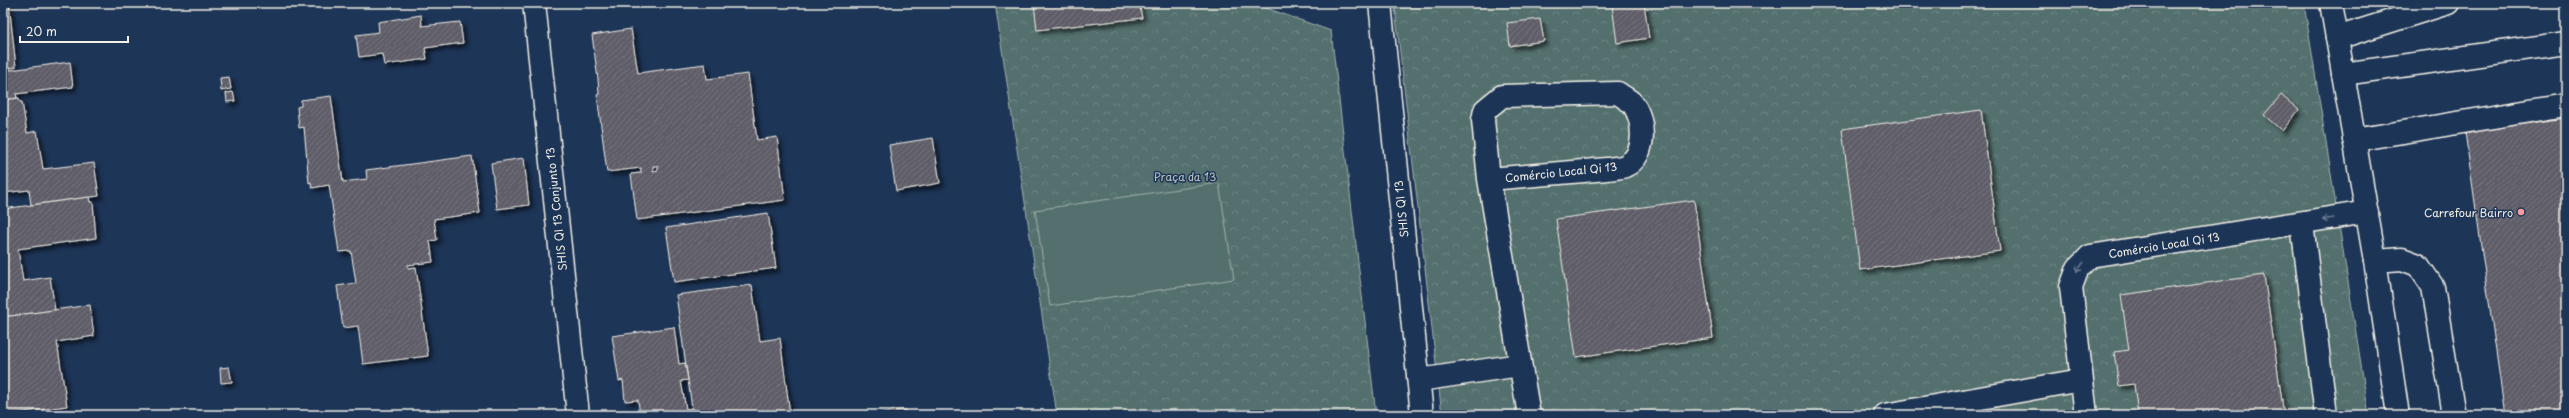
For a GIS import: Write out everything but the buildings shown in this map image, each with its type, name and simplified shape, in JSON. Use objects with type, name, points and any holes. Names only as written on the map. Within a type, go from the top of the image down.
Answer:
[{"type":"street","name":"SHIS QI 13 Conjunto 13","points":[[534,3],[578,415]]},
{"type":"street","name":"SHIS QI 13","points":[[1380,3],[1422,415]]},
{"type":"street","points":[[2331,3],[2375,261],[2398,415]]},
{"type":"street","points":[[2337,38],[2448,3]]},
{"type":"street","points":[[2343,74],[2566,43]]},
{"type":"street","name":"Comércio Local Qi 13","points":[[1489,180],[1607,169],[1626,165],[1637,155],[1642,138],[1641,121],[1631,103],[1618,93],[1502,96],[1485,110],[1483,120],[1489,180],[1529,415]]},
{"type":"street","points":[[2354,140],[2566,105]]},
{"type":"street","name":"Comércio Local Qi 13","points":[[2086,415],[2071,287],[2078,268],[2090,256],[2302,224],[2367,212]]},
{"type":"street","points":[[2302,224],[2326,415]]},
{"type":"street","points":[[2375,261],[2402,259],[2418,265],[2433,287],[2454,415]]},
{"type":"street","points":[[1419,380],[1520,365]]},
{"type":"street","points":[[1885,415],[2081,380]]},
{"type":"green space","name":"Praça da 13","points":[[995,3],[1252,3],[1331,31],[1376,415],[1057,415]]},
{"type":"green space","points":[[1438,3],[2304,3],[2369,415],[1442,415],[1395,9]]},
{"type":"green space","points":[[1219,183],[1234,279],[1050,306],[1035,210]]},
{"type":"place","name":"Carrefour Bairro","points":[[2521,212]]}]
